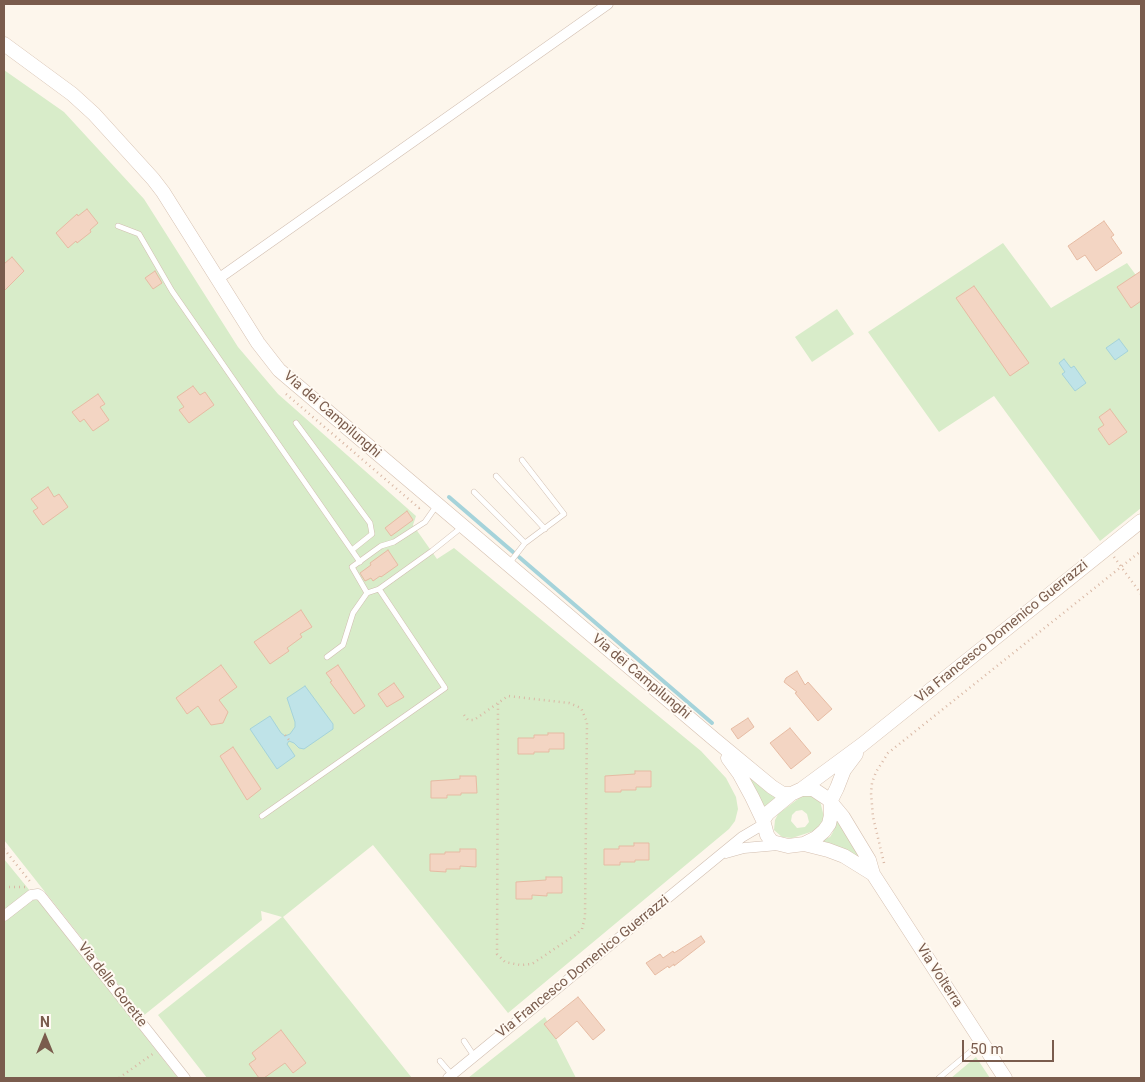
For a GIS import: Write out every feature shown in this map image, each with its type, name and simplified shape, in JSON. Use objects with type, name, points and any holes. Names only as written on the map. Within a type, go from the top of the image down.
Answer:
[{"type":"street","points":[[218,279],[608,4]]},
{"type":"street","name":"Via dei Campilunghi","points":[[4,44],[72,94],[132,154],[163,192],[258,343],[279,370],[772,788],[783,794],[797,791]]},
{"type":"street","name":"Via Francesco Domenico Guerrazzi","points":[[797,791],[864,744],[1141,521]]},
{"type":"street","name":"Via dei Campilunghi","points":[[714,739],[739,773],[763,822]]},
{"type":"street","name":"Via Francesco Domenico Guerrazzi","points":[[830,803],[844,770],[864,744]]},
{"type":"street","points":[[837,788],[837,798],[843,817]]},
{"type":"street","points":[[813,790],[822,794],[830,803],[831,814],[829,824],[824,831],[804,844],[779,845],[772,842],[767,835],[763,822],[768,813],[797,791],[813,790]]},
{"type":"street","name":"Via Volterra","points":[[830,803],[843,817],[868,860],[879,870],[982,1043],[1005,1078]]},
{"type":"street","name":"Via Francesco Domenico Guerrazzi","points":[[450,1077],[718,856],[763,822]]},
{"type":"street","name":"Via Volterra","points":[[804,844],[828,850],[879,870]]},
{"type":"street","name":"Via Francesco Domenico Guerrazzi","points":[[718,856],[744,848],[779,845]]},
{"type":"street","points":[[4,916],[32,895],[38,894]]},
{"type":"street","name":"Via delle Gorette","points":[[38,894],[185,1078]]},
{"type":"lane","points":[[118,226],[139,234],[172,291],[360,562]]},
{"type":"lane","points":[[296,423],[370,523],[372,534],[352,550]]},
{"type":"lane","points":[[508,565],[525,544],[564,514],[522,460]]},
{"type":"lane","points":[[496,476],[544,529]]},
{"type":"lane","points":[[474,492],[525,544]]},
{"type":"lane","points":[[367,593],[352,567],[381,546],[394,542],[425,522],[438,505]]},
{"type":"lane","points":[[327,657],[343,645],[353,613],[367,593],[379,589],[432,552],[462,526]]},
{"type":"lane","points":[[262,816],[445,688],[379,589]]},
{"type":"lane","points":[[464,1041],[474,1056]]},
{"type":"lane","points":[[940,1078],[982,1043]]},
{"type":"lane","points":[[440,1060],[450,1077]]},
{"type":"path","points":[[1108,548],[1141,594]]},
{"type":"path","points":[[879,870],[884,855],[873,817],[871,800],[872,782],[888,753],[1141,551]]},
{"type":"path","points":[[464,715],[468,720],[474,720],[498,703],[508,696],[569,702],[581,708],[587,722],[585,917],[582,929],[532,964],[520,965],[505,962],[497,954],[498,703]]},
{"type":"path","points":[[285,735],[288,740]]},
{"type":"path","points":[[4,849],[38,894]]},
{"type":"path","points":[[4,887],[25,887],[31,883]]},
{"type":"path","points":[[119,1078],[161,1048]]},
{"type":"green space","points":[[4,70],[64,112],[144,199],[238,347],[278,394],[416,516],[413,525],[437,559],[454,548],[701,751],[726,778],[736,797],[738,809],[735,821],[729,829],[508,1013],[373,845],[283,917],[412,1078],[207,1078],[158,1015],[282,917],[261,911],[262,920],[143,1016],[4,840]]},
{"type":"green space","points":[[1003,243],[1051,308],[1127,263],[1141,282],[1141,508],[1100,541],[994,396],[939,432],[868,332]]},
{"type":"green space","points":[[837,309],[854,334],[812,362],[795,337]]},
{"type":"green space","points":[[745,770],[778,799],[764,811]]},
{"type":"green space","points":[[806,793],[819,797],[824,817],[820,829],[792,838],[782,837],[774,830],[778,814]],"holes":[[[802,810],[807,814],[809,822],[805,827],[797,828],[791,821],[792,815],[796,811]]]},
{"type":"green space","points":[[836,819],[862,859],[820,841],[830,837]]},
{"type":"green space","points":[[4,859],[44,908],[178,1078],[4,1078]]},
{"type":"green space","points":[[545,1017],[576,1078],[468,1078]]},
{"type":"green space","points":[[976,1057],[990,1078],[951,1078]]},
{"type":"water","points":[[1119,339],[1128,351],[1115,360],[1106,348]]},
{"type":"water","points":[[1064,359],[1071,368],[1074,366],[1086,383],[1075,391],[1062,374],[1065,372],[1059,363]]},
{"type":"water","points":[[305,686],[333,724],[333,729],[304,749],[289,741],[287,744],[295,756],[277,769],[250,729],[270,716],[281,733],[285,736],[290,734],[295,727],[295,722],[287,698]]},
{"type":"building","points":[[87,209],[98,223],[90,230],[91,232],[68,248],[56,233],[77,214],[78,216]]},
{"type":"building","points":[[1104,221],[1114,235],[1111,237],[1122,253],[1096,271],[1085,255],[1077,260],[1068,246]]},
{"type":"building","points":[[12,257],[24,271],[4,291],[4,264]]},
{"type":"building","points":[[155,271],[162,283],[153,289],[145,278]]},
{"type":"building","points":[[1141,271],[1141,301],[1131,308],[1117,287]]},
{"type":"building","points":[[974,286],[1029,363],[1010,376],[956,298]]},
{"type":"building","points":[[193,386],[200,395],[205,392],[214,405],[189,423],[179,410],[184,407],[177,397]]},
{"type":"building","points":[[98,394],[105,404],[100,407],[109,420],[93,431],[84,419],[80,422],[72,412]]},
{"type":"building","points":[[1110,409],[1127,432],[1109,445],[1098,429],[1104,425],[1099,417]]},
{"type":"building","points":[[48,487],[54,497],[59,494],[68,507],[43,525],[33,511],[38,508],[31,499]]},
{"type":"building","points":[[407,511],[413,520],[391,536],[385,528]]},
{"type":"building","points":[[388,550],[398,565],[373,581],[371,578],[365,581],[360,573]]},
{"type":"building","points":[[301,610],[312,627],[300,634],[302,637],[287,648],[289,651],[270,664],[254,642]]},
{"type":"building","points":[[221,665],[237,687],[219,700],[228,712],[223,723],[211,725],[198,706],[187,714],[176,698]]},
{"type":"building","points":[[338,665],[365,706],[354,714],[330,682],[332,681],[326,673]]},
{"type":"building","points":[[797,671],[805,685],[808,682],[832,709],[818,721],[795,693],[797,692],[784,682],[786,678]]},
{"type":"building","points":[[394,683],[404,697],[387,707],[378,694]]},
{"type":"building","points":[[748,718],[754,727],[738,739],[731,729]]},
{"type":"building","points":[[790,728],[811,753],[791,769],[770,743]]},
{"type":"building","points":[[548,733],[564,733],[564,749],[549,749],[549,752],[534,752],[534,754],[518,754],[518,738],[534,738],[534,735],[548,735]]},
{"type":"building","points":[[233,747],[261,789],[247,800],[220,756]]},
{"type":"building","points":[[635,771],[651,771],[651,787],[636,787],[636,790],[621,790],[621,792],[605,792],[605,776],[635,774]]},
{"type":"building","points":[[460,776],[476,776],[477,793],[447,795],[447,798],[431,798],[431,781],[460,779]]},
{"type":"building","points":[[634,843],[649,843],[649,860],[620,862],[620,865],[604,865],[604,849],[634,846]]},
{"type":"building","points":[[460,849],[476,849],[476,867],[460,866],[460,869],[446,869],[446,872],[430,871],[430,854],[460,852]]},
{"type":"building","points":[[546,877],[562,877],[562,893],[547,893],[547,896],[532,895],[532,899],[516,899],[516,882],[546,880]]},
{"type":"building","points":[[701,936],[705,942],[674,966],[674,964],[669,968],[668,966],[655,975],[646,963],[660,954],[663,958],[673,951],[674,953]]},
{"type":"building","points":[[578,997],[605,1030],[593,1040],[577,1021],[556,1039],[544,1024]]},
{"type":"building","points":[[281,1030],[306,1063],[293,1073],[285,1063],[264,1078],[259,1078],[249,1064],[256,1059],[252,1053]]},
{"type":"waterway","points":[[449,497],[513,552]]},
{"type":"waterway","points":[[519,557],[712,723]]}]
